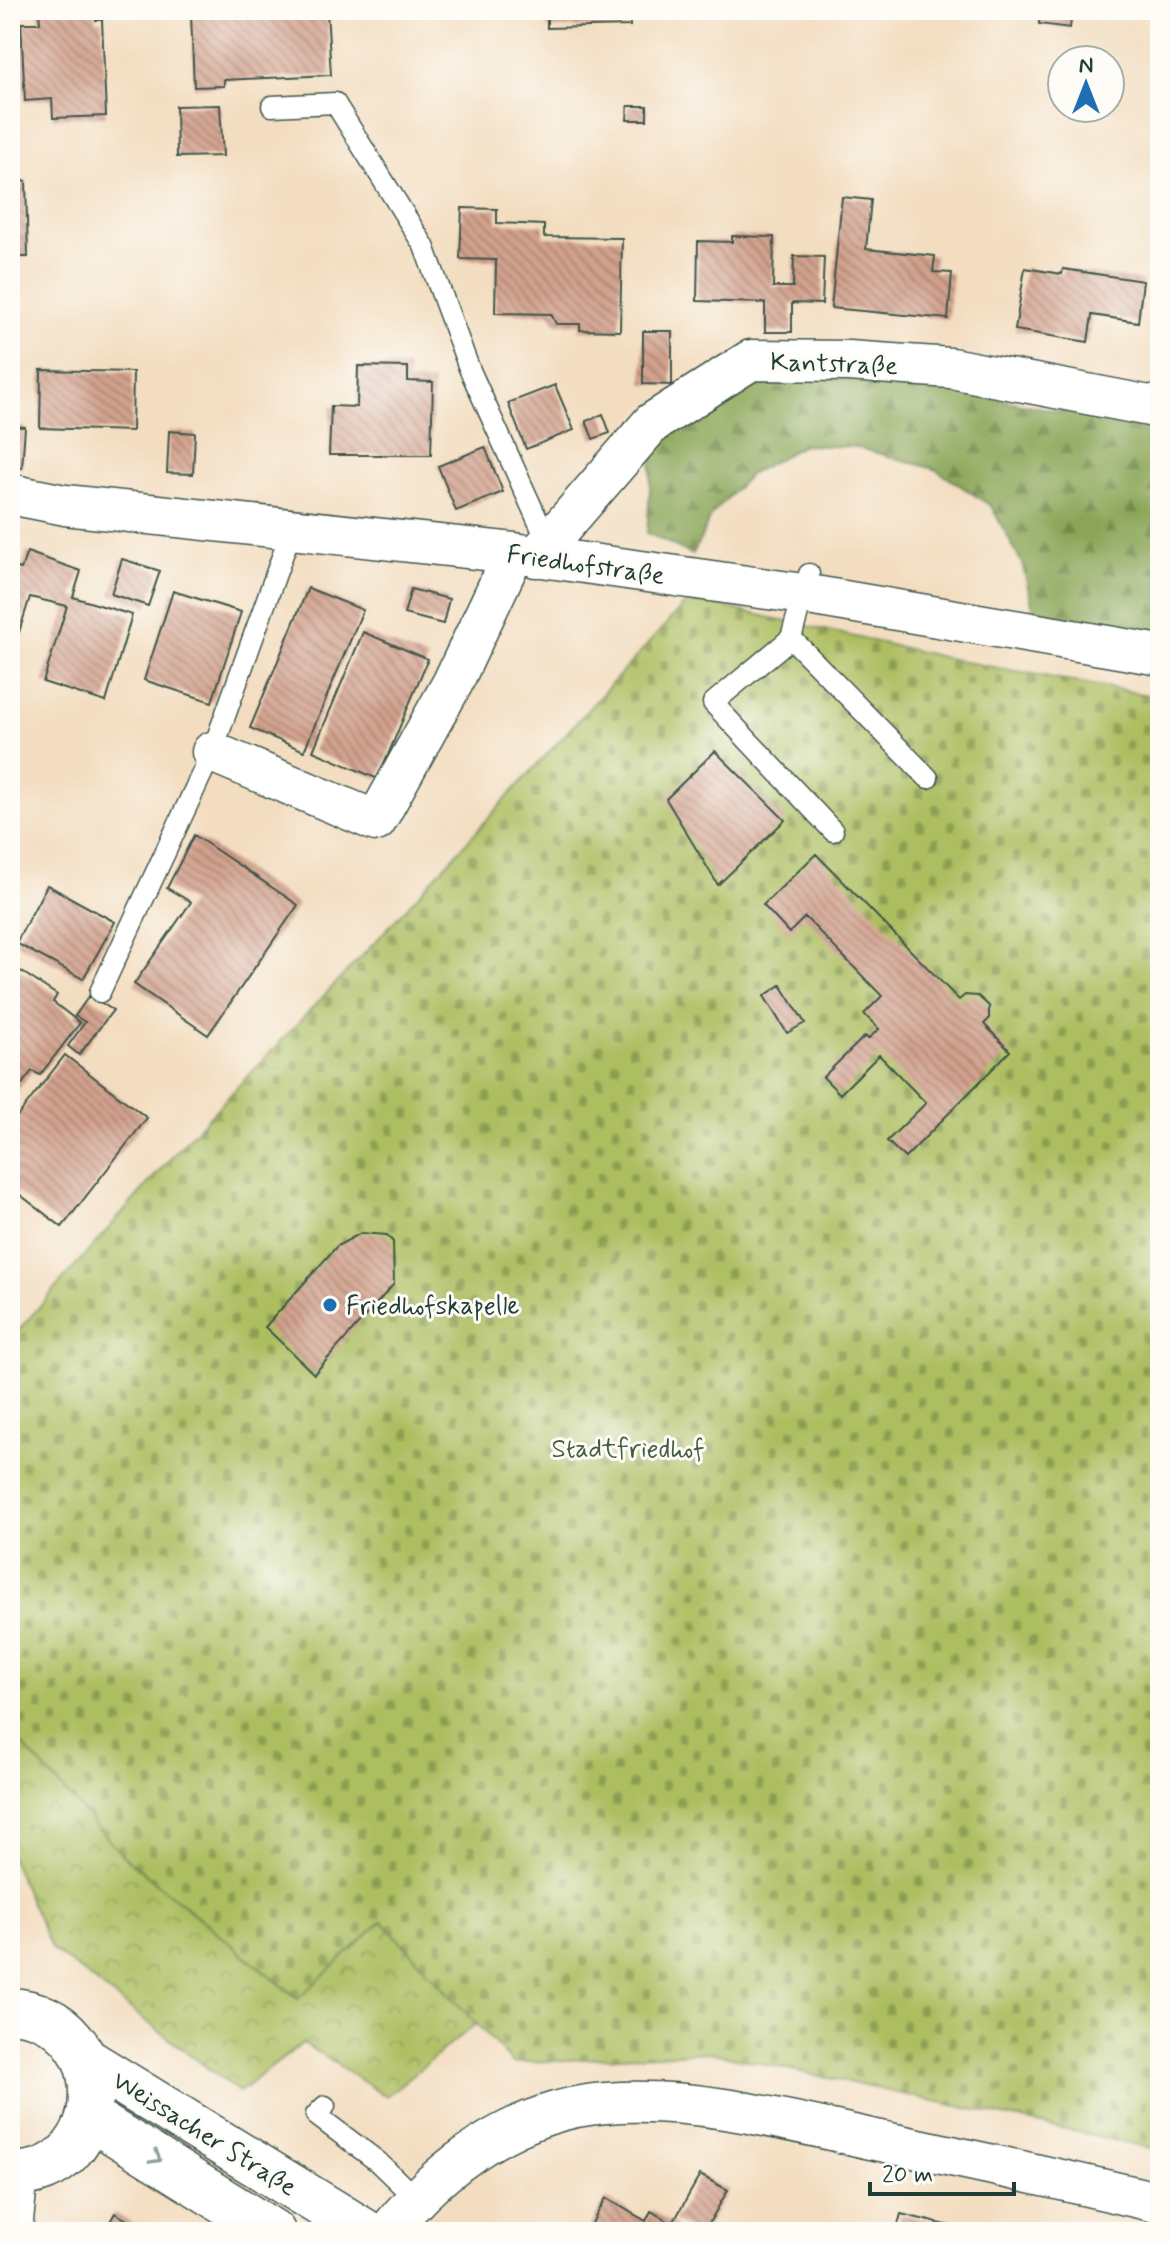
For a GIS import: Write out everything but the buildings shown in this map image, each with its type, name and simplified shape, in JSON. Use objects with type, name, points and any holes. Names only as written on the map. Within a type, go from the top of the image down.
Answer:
[{"type":"street","name":"Kantstraße","points":[[212,752],[376,821],[452,684],[533,551],[652,423],[751,360],[848,361],[951,368],[1160,408]]},
{"type":"street","name":"Friedhofstraße","points":[[10,494],[65,505],[533,551],[806,584],[1160,655]]},
{"type":"street","points":[[10,2010],[28,2012],[52,2021],[72,2038],[86,2060],[92,2088],[89,2117],[78,2139],[61,2157],[40,2169],[13,2174],[10,2230]]},
{"type":"street","name":"Weissacher Straße","points":[[86,2060],[366,2232]]},
{"type":"street","points":[[388,2232],[415,2198],[448,2169],[513,2128],[605,2103],[668,2104],[769,2117],[1160,2203]]},
{"type":"street","name":"Weissacher Straße","points":[[89,2117],[273,2232]]},
{"type":"lane","points":[[272,106],[335,103],[424,246],[533,551]]},
{"type":"lane","points":[[100,992],[212,752],[292,529]]},
{"type":"lane","points":[[806,584],[791,638],[713,703],[833,831]]},
{"type":"lane","points":[[791,638],[928,778]]},
{"type":"lane","points":[[325,2106],[316,2115],[377,2161],[415,2198]]},
{"type":"green space","points":[[798,377],[905,381],[1160,431],[1160,635],[1034,612],[1022,563],[991,506],[935,469],[855,447],[803,445],[750,474],[712,514],[693,555],[647,533],[652,458],[684,418],[751,388]]},
{"type":"green space","name":"Stadtfriedhof","points":[[689,599],[960,661],[1160,697],[1160,2150],[709,2052],[513,2063],[382,1922],[299,1999],[122,1855],[10,1731],[10,1340],[186,1141],[377,940]]},
{"type":"green space","points":[[10,1731],[122,1855],[298,1999],[382,1921],[476,2024],[386,2096],[303,2043],[239,2092],[52,1949],[10,1857]]},
{"type":"place","name":"Friedhofskapelle","points":[[330,1305]]}]
